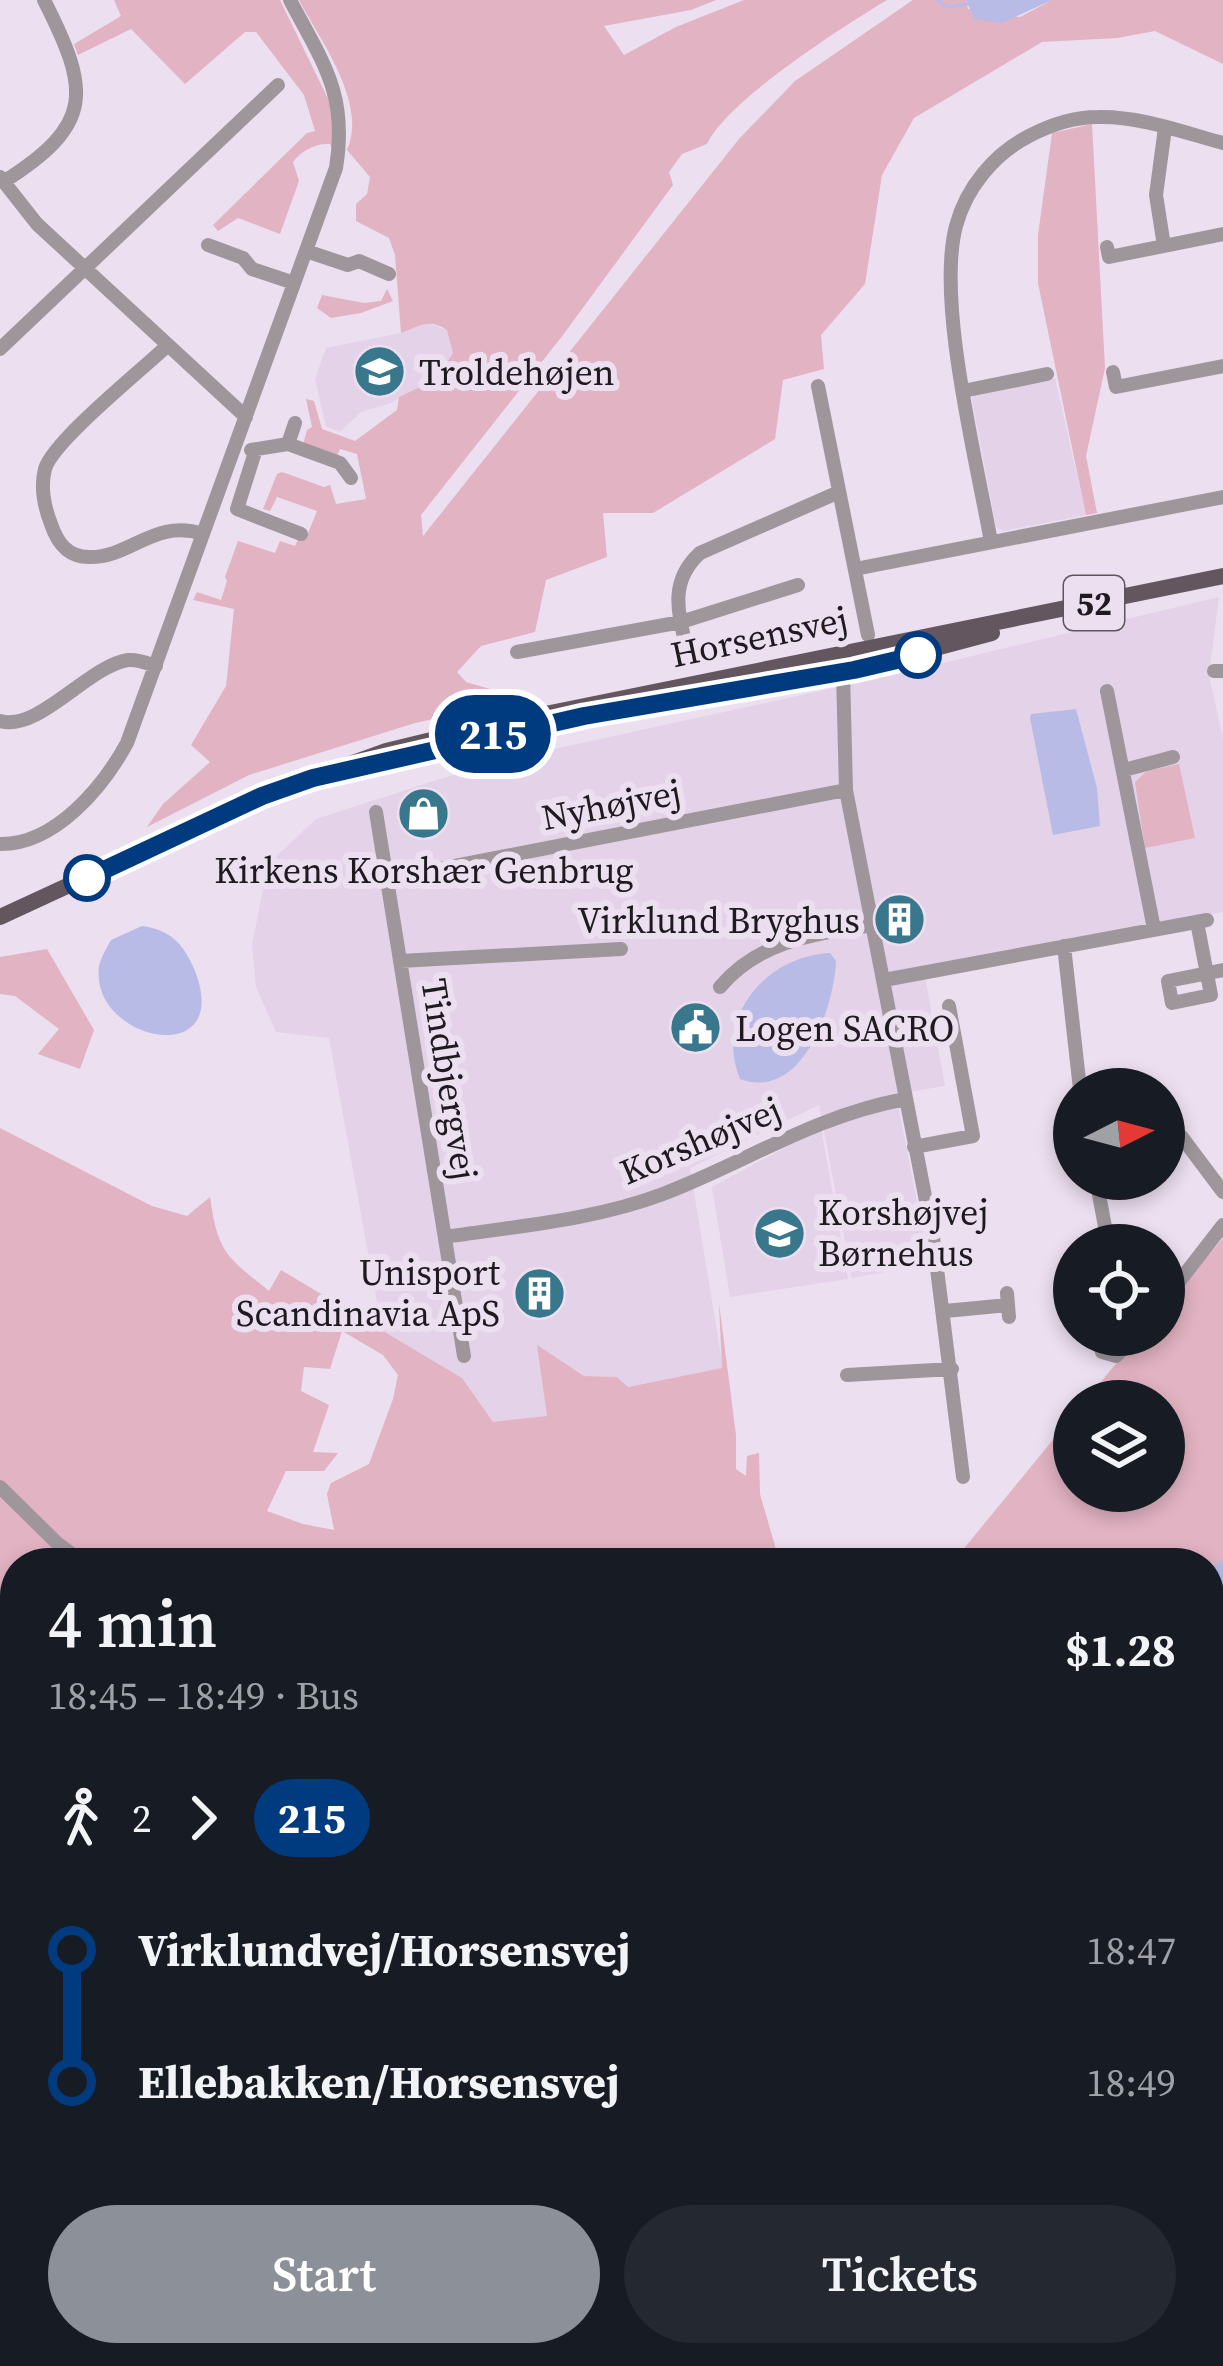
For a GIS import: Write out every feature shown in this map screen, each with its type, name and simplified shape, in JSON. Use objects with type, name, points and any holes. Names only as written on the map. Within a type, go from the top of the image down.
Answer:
[{"type":"main road","name":"Horsensvej","points":[[0,917],[262,796],[386,751],[496,724],[1223,576]]},
{"type":"main road","name":"Horsensvej","points":[[313,778],[584,716],[843,672],[1056,618],[1223,587]]},
{"type":"main road","name":"52","points":[[868,635],[926,636]]},
{"type":"main road","name":"52","points":[[767,668],[820,666],[843,672],[861,660],[926,636]]},
{"type":"street","points":[[44,0],[71,53],[77,79],[74,106],[65,130],[45,156],[2,180],[37,224],[246,416]]},
{"type":"street","points":[[0,844],[32,838],[52,827],[113,770],[156,666],[336,168],[340,112],[333,82],[290,0]]},
{"type":"street","points":[[0,325],[6,343],[278,85]]},
{"type":"street","points":[[992,542],[963,391],[951,258],[957,224],[974,187],[993,161],[1016,142],[1069,120],[1126,118],[1223,142]]},
{"type":"street","points":[[1164,246],[1156,196],[1165,128]]},
{"type":"street","points":[[1107,247],[1109,257],[1223,234]]},
{"type":"street","points":[[208,244],[294,284]]},
{"type":"street","points":[[306,251],[348,265],[359,261],[389,274]]},
{"type":"street","points":[[168,345],[53,452],[46,465],[44,504],[57,541],[85,558],[160,531],[203,534]]},
{"type":"street","points":[[1113,372],[1116,387],[1223,366]]},
{"type":"street","points":[[963,391],[1047,374]]},
{"type":"street","points":[[818,386],[868,635]]},
{"type":"street","points":[[288,444],[295,423]]},
{"type":"street","points":[[236,444],[255,452],[288,444],[340,463],[351,478]]},
{"type":"street","points":[[255,452],[237,509],[301,534]]},
{"type":"street","points":[[689,658],[678,581],[686,566],[700,553],[839,492]]},
{"type":"street","points":[[855,569],[1223,497]]},
{"type":"street","points":[[517,652],[681,622],[798,585]]},
{"type":"street","points":[[0,721],[22,722],[128,660],[156,666]]},
{"type":"street","points":[[843,672],[846,790],[944,1311],[963,1477]]},
{"type":"street","points":[[1106,691],[1154,929]]},
{"type":"street","points":[[1124,770],[1173,757]]},
{"type":"street","name":"Nyhøjvej","points":[[387,879],[846,790]]},
{"type":"street","name":"Tindbjergvej","points":[[376,812],[464,1356]]},
{"type":"street","points":[[884,980],[1202,921],[1215,971]]},
{"type":"street","points":[[720,987],[749,958],[782,944],[873,925]]},
{"type":"street","points":[[1064,946],[1078,1068]]},
{"type":"street","points":[[400,962],[621,949]]},
{"type":"street","points":[[914,1147],[973,1136],[949,1006]]},
{"type":"street","name":"Korshøjvej","points":[[445,1237],[629,1205],[826,1118],[904,1099]]},
{"type":"street","points":[[1185,1141],[1223,1192]]},
{"type":"street","points":[[1185,1274],[1223,1225]]},
{"type":"street","points":[[944,1311],[1008,1305]]},
{"type":"street","points":[[847,1375],[952,1369]]},
{"type":"street","points":[[0,1487],[63,1548]]},
{"type":"shaded area","points":[[114,0],[280,0],[331,105],[333,151],[330,144],[319,145],[293,162],[299,181],[280,234],[238,218],[218,231],[213,225],[307,133],[315,131],[304,95],[256,32],[245,32],[185,84],[131,29],[78,55],[74,44],[121,16]]},
{"type":"shaded area","points":[[299,0],[716,0],[691,10],[604,26],[624,55],[676,27],[744,0],[887,0],[761,86],[707,144],[682,154],[669,172],[673,185],[563,335],[421,515],[423,536],[739,139],[795,81],[913,0],[966,0],[968,9],[1020,17],[1052,0],[1223,0],[1223,64],[1155,31],[1042,42],[914,118],[882,175],[865,284],[821,335],[824,369],[783,380],[775,439],[653,513],[603,513],[607,557],[546,580],[535,632],[481,646],[457,672],[466,682],[525,699],[415,723],[249,775],[147,827],[163,804],[210,762],[191,745],[226,686],[234,609],[193,600],[197,592],[221,600],[238,541],[275,553],[280,541],[295,546],[299,537],[306,538],[317,511],[277,497],[270,511],[263,509],[277,474],[330,485],[336,504],[366,499],[357,454],[340,449],[337,456],[303,445],[312,427],[306,399],[314,401],[322,429],[355,441],[397,410],[399,397],[435,380],[453,353],[447,330],[440,326],[424,324],[401,333],[395,255],[389,238],[356,221],[356,204],[367,194],[370,177],[347,150],[352,132],[347,92]]},
{"type":"shaded area","points":[[1092,124],[1105,368],[1086,456],[1097,513],[1086,515],[1038,283],[1038,235],[1052,133]]},
{"type":"shaded area","points":[[387,289],[393,301],[361,313],[331,318],[317,308],[322,295],[364,303],[381,301]]},
{"type":"shaded area","name":"Troldehøjen","points":[[426,322],[447,330],[451,340],[453,353],[435,380],[361,412],[340,432],[326,426],[315,379],[326,348],[401,333]]},
{"type":"shaded area","points":[[1055,378],[1086,515],[1003,531],[996,527],[972,399],[976,392]]},
{"type":"shaded area","points":[[1219,597],[1209,675],[1223,739],[1223,912],[924,971],[945,1086],[896,1094],[929,1264],[852,1278],[819,1105],[690,1168],[723,1368],[628,1387],[617,1377],[584,1376],[538,1346],[547,1416],[493,1423],[462,1378],[382,1330],[329,1038],[276,1032],[256,987],[252,945],[268,864],[316,819],[490,763],[889,676]]},
{"type":"shaded area","points":[[1179,764],[1195,838],[1145,848],[1135,782],[1147,771]]},
{"type":"shaded area","points":[[47,949],[94,1030],[80,1069],[38,1054],[59,1029],[15,996],[0,994],[0,957]]},
{"type":"shaded area","points":[[0,1128],[152,1206],[187,1216],[210,1197],[226,1252],[269,1291],[281,1270],[462,1378],[493,1422],[547,1416],[537,1345],[584,1376],[617,1377],[628,1387],[722,1368],[719,1303],[736,1469],[746,1476],[747,1456],[759,1453],[760,1494],[776,1548],[73,1548],[0,1480]],"holes":[[[342,1331],[383,1355],[398,1375],[369,1464],[331,1483],[327,1494],[334,1530],[267,1511],[286,1471],[324,1471],[338,1453],[313,1452],[329,1405],[301,1391],[304,1367],[330,1369]]]},
{"type":"shaded area","name":"Korshøjvej Børnehus","points":[[821,1128],[848,1279],[730,1297],[712,1187]]},
{"type":"shaded area","points":[[1223,1238],[1223,1548],[964,1548],[1053,1440],[1053,1512],[1185,1512],[1185,1380],[1102,1380],[1122,1356],[1185,1356],[1185,1282]]},
{"type":"shaded area","points":[[0,1494],[59,1548],[0,1548]]},
{"type":"water","points":[[966,0],[1052,0],[1002,23],[974,19]]},
{"type":"water","points":[[1076,709],[1097,788],[1100,826],[1053,835],[1030,718],[1031,714]]},
{"type":"water","points":[[142,926],[175,940],[195,971],[202,1003],[195,1023],[179,1033],[158,1034],[135,1027],[115,1013],[102,992],[99,966],[111,940]]},
{"type":"water","points":[[830,953],[836,961],[834,981],[810,1046],[781,1077],[762,1082],[740,1079],[734,1033],[752,994],[786,965]]},
{"type":"waterway","points":[[937,0],[947,7],[967,4]]},
{"type":"bus line","name":"215","points":[[87,878],[262,796],[313,778],[497,733],[918,655]]},
{"type":"place","name":"Troldehøjen","points":[[380,372]]},
{"type":"place","name":"Kirkens Korshær Genbrug","points":[[424,814]]},
{"type":"place","name":"Virklund Bryghus","points":[[899,920]]},
{"type":"place","name":"Logen SACRO","points":[[696,1028]]},
{"type":"place","name":"Korshøjvej Børnehus","points":[[779,1233]]},
{"type":"place","name":"Unisport Scandinavia ApS","points":[[539,1293]]}]
